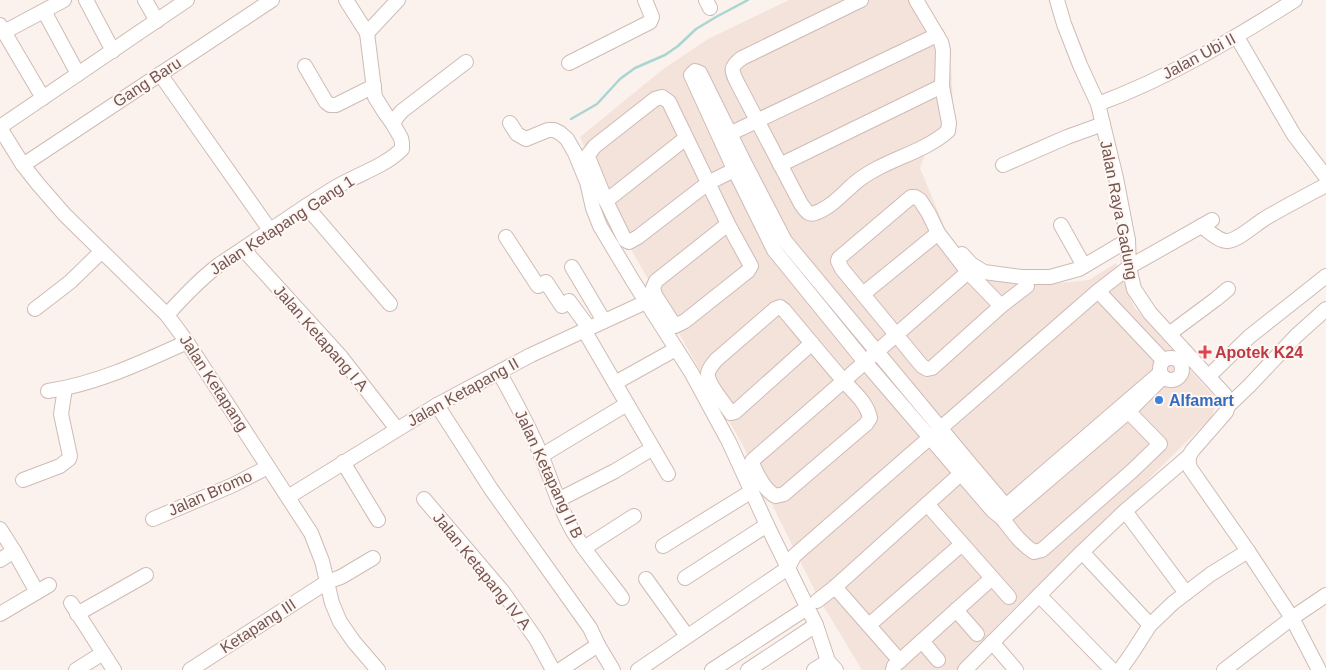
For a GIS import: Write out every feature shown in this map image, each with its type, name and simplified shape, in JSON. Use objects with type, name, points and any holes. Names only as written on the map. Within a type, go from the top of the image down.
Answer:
[{"type":"street","points":[[43,98],[2,29],[64,0]]},
{"type":"street","points":[[86,0],[113,51]]},
{"type":"street","points":[[145,0],[157,21]]},
{"type":"street","points":[[0,128],[188,0]]},
{"type":"street","name":"Gang Baru","points":[[23,165],[272,0]]},
{"type":"street","points":[[346,0],[367,33],[398,0]]},
{"type":"street","points":[[569,63],[650,22],[652,18],[645,0]]},
{"type":"street","points":[[861,0],[742,58],[732,68],[732,72],[801,204],[811,214],[832,204],[871,171],[948,131],[949,124],[942,86],[943,50],[941,42],[916,0]]},
{"type":"street","name":"Jalan Raya Gadung","points":[[1057,0],[1080,65],[1098,104],[1116,178],[1128,240],[1134,289],[1150,314],[1169,334],[1182,356],[1209,376],[1225,395],[1228,400],[1228,406]]},
{"type":"street","name":"Jalan Ubi II","points":[[1098,104],[1125,94],[1179,68],[1296,0]]},
{"type":"street","points":[[44,11],[78,74]]},
{"type":"street","name":"Jalan Ketapang Gang 1","points":[[167,314],[205,276],[270,230],[337,186],[374,168],[395,156],[402,149],[402,142],[393,124],[375,97],[367,33]]},
{"type":"street","points":[[935,432],[865,362],[819,306],[780,245],[725,137],[937,35]]},
{"type":"street","points":[[1237,36],[1294,135],[1326,177]]},
{"type":"street","points":[[393,124],[402,110],[466,62]]},
{"type":"street","points":[[305,66],[326,102],[330,105],[336,105],[374,86]]},
{"type":"street","points":[[160,74],[270,230]]},
{"type":"street","points":[[780,165],[942,86]]},
{"type":"street","points":[[728,224],[656,281],[653,288],[655,295],[675,326],[686,321],[748,271],[750,262],[728,224],[708,183],[686,138],[669,102],[662,97],[655,99],[595,146],[588,155],[606,202],[625,240],[629,242],[708,183],[739,167]]},
{"type":"street","points":[[510,123],[517,134],[526,139],[548,130],[554,130],[564,136],[575,154],[587,182],[593,208],[600,226],[691,372],[729,442],[788,568],[812,605],[816,625],[832,665],[814,670]]},
{"type":"street","points":[[1003,165],[1067,137],[1103,124]]},
{"type":"street","name":"Jalan Ketapang","points":[[0,128],[23,165],[65,215],[167,314],[188,342],[311,533],[318,549],[332,603],[340,622],[372,668]]},
{"type":"street","points":[[606,202],[686,138]]},
{"type":"street","points":[[638,670],[788,568],[794,556],[1098,291],[1130,267],[1206,223],[1220,239],[1230,241],[1264,219],[1326,185]]},
{"type":"street","points":[[1001,306],[968,272],[938,233],[920,200],[915,197],[911,197],[839,258],[838,261],[842,270],[896,335],[922,366],[927,368],[932,368],[1001,306],[1027,286]]},
{"type":"street","points":[[306,206],[390,304]]},
{"type":"street","points":[[1061,225],[1084,266]]},
{"type":"street","points":[[863,294],[938,233]]},
{"type":"street","points":[[506,237],[538,286],[546,282],[562,306],[569,301],[668,474]]},
{"type":"street","points":[[951,242],[971,264],[984,272],[1022,277],[1050,277],[1079,270],[1128,240]]},
{"type":"street","points":[[780,245],[831,295],[877,351],[935,432],[966,470],[993,511],[1002,518],[1025,546],[1034,552],[1042,550],[1160,444],[1125,409]]},
{"type":"street","name":"Jalan Ketapang I A","points":[[243,249],[341,357],[397,428]]},
{"type":"street","points":[[35,309],[70,282],[102,251]]},
{"type":"street","points":[[572,267],[604,321]]},
{"type":"street","points":[[812,343],[735,412],[730,413],[710,382],[708,376],[709,369],[716,360],[780,307],[784,310],[812,343],[843,381],[866,406],[870,418],[866,424],[784,494],[776,496],[768,491],[752,461],[843,381],[865,362],[877,351],[968,272]]},
{"type":"street","points":[[1209,376],[1249,337],[1326,276]]},
{"type":"street","points":[[1169,334],[1228,289]]},
{"type":"street","points":[[1002,518],[1064,461],[1125,409],[1162,370],[1168,358],[1182,356],[1182,370],[1178,377],[1171,380],[1162,370],[1098,291]]},
{"type":"street","points":[[819,306],[831,295]]},
{"type":"street","name":"Jalan Ketapang II","points":[[288,497],[436,405],[531,355],[646,302]]},
{"type":"street","points":[[965,670],[1082,552],[1125,511],[1189,456],[1226,412],[1228,406],[1296,336],[1326,309]]},
{"type":"street","points":[[48,391],[114,373],[188,342]]},
{"type":"street","points":[[615,383],[676,349]]},
{"type":"street","name":"Jalan Ketapang II B","points":[[499,372],[525,419],[558,500],[573,531],[622,598]]},
{"type":"street","points":[[23,480],[60,466],[69,459],[61,410],[64,388]]},
{"type":"street","points":[[541,456],[627,404]]},
{"type":"street","points":[[436,405],[492,489],[590,628],[613,670]]},
{"type":"street","points":[[558,500],[615,471],[654,448]]},
{"type":"street","points":[[1189,456],[1190,468],[1248,550],[1292,618],[1319,670]]},
{"type":"street","points":[[966,470],[1007,505],[1064,461]]},
{"type":"street","points":[[343,462],[378,520]]},
{"type":"street","name":"Jalan Bromo","points":[[153,519],[233,485],[268,466]]},
{"type":"street","points":[[712,670],[812,605],[835,587],[966,470]]},
{"type":"street","points":[[663,546],[752,491]]},
{"type":"street","name":"Jalan Ketapang IV A","points":[[424,499],[503,592],[536,639],[552,670]]},
{"type":"street","points":[[927,504],[1009,597]]},
{"type":"street","points":[[1125,511],[1186,593]]},
{"type":"street","points":[[584,548],[634,516]]},
{"type":"street","points":[[685,578],[767,525]]},
{"type":"street","points":[[0,529],[43,589],[0,614]]},
{"type":"street","points":[[869,625],[962,544]]},
{"type":"street","points":[[1123,661],[1150,625],[1186,593],[1248,550]]},
{"type":"street","points":[[0,560],[14,551]]},
{"type":"street","points":[[1082,552],[1150,625]]},
{"type":"street","name":"Ketapang III","points":[[190,670],[327,582],[341,577],[373,558]]},
{"type":"street","points":[[114,670],[74,609],[146,575]]},
{"type":"street","points":[[835,587],[869,625],[896,666],[992,578]]},
{"type":"street","points":[[646,579],[687,636]]},
{"type":"street","points":[[1039,595],[1112,670]]},
{"type":"street","points":[[1224,670],[1292,618],[1326,595]]},
{"type":"street","points":[[956,610],[977,634]]},
{"type":"street","points":[[748,670],[816,625]]},
{"type":"street","points":[[922,641],[938,660]]},
{"type":"street","points":[[992,642],[1016,670]]},
{"type":"street","points":[[560,670],[598,645]]},
{"type":"street","points":[[76,670],[103,653]]},
{"type":"shaded area","points":[[789,0],[924,0],[950,44],[954,127],[925,154],[920,168],[946,231],[971,269],[1004,281],[1041,285],[1089,280],[1116,263],[1134,307],[1217,400],[1212,417],[957,670],[862,670],[818,597],[742,444],[616,223],[580,137],[662,70],[708,39]]},
{"type":"waterway","points":[[571,119],[597,104],[620,79],[635,68],[665,55],[696,29],[748,0]]},
{"type":"place","name":"Apotek K24","points":[[1205,352]]},
{"type":"place","name":"Alfamart","points":[[1159,400]]}]
